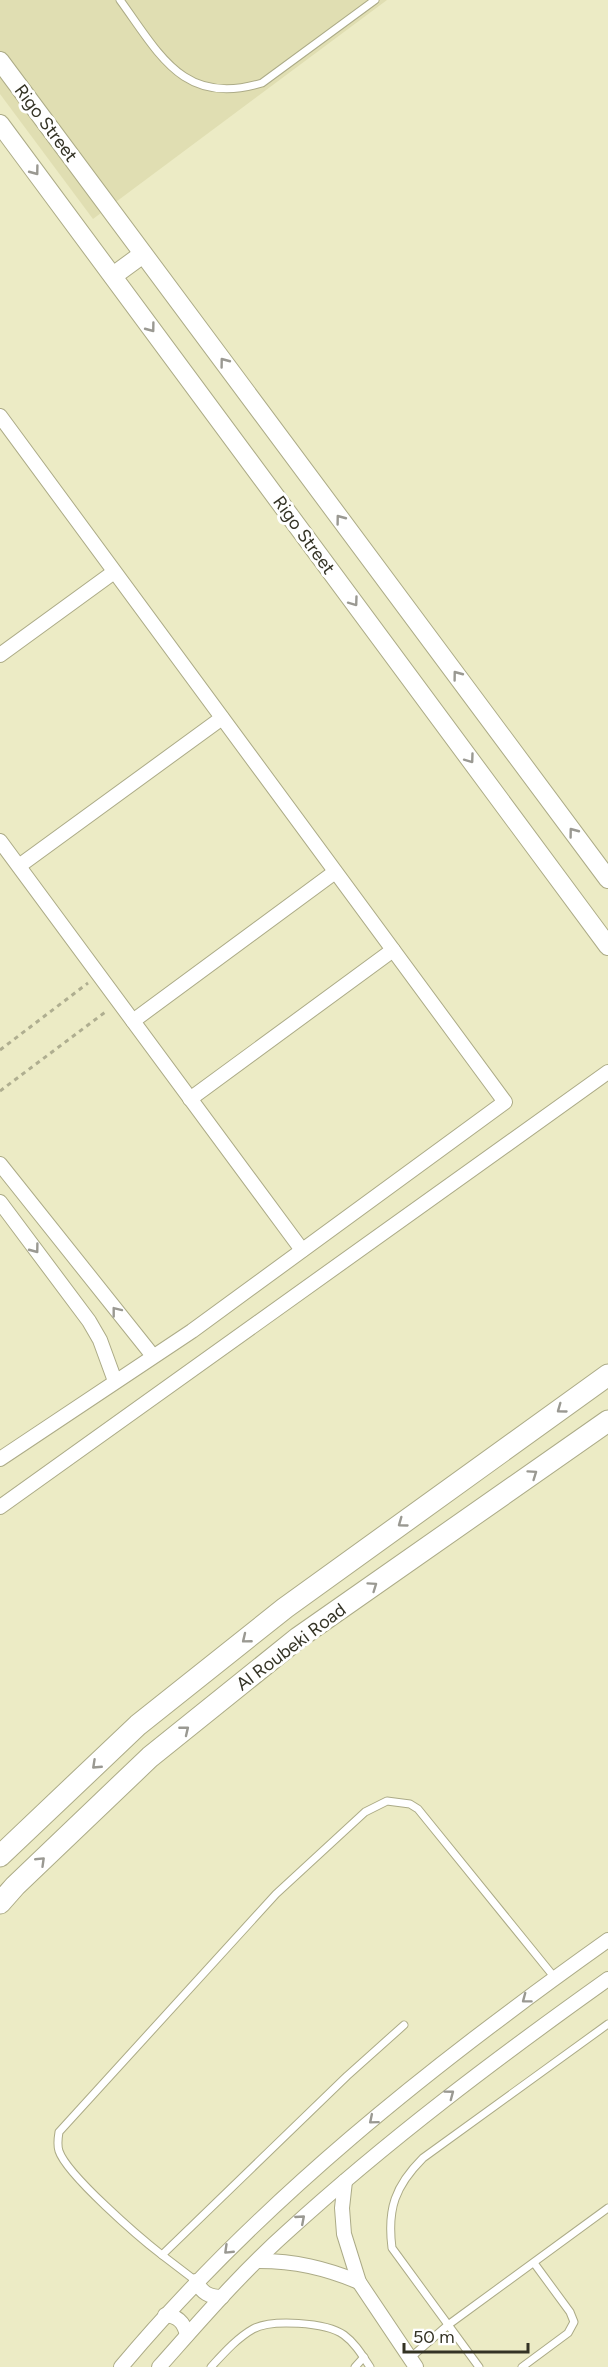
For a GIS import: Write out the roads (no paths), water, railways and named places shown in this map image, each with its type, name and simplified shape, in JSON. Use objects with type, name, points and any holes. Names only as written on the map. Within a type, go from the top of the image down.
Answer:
[{"type":"main road","name":"Rigo Street","points":[[0,61],[608,879]]},
{"type":"main road","name":"Rigo Street","points":[[0,124],[608,946]]},
{"type":"main road","points":[[113,276],[143,254]]},
{"type":"main road","name":"Al Roubeki Road","points":[[0,1856],[138,1725],[285,1608],[608,1375]]},
{"type":"main road","name":"Al Roubeki Road","points":[[0,1903],[150,1757],[298,1638],[608,1421]]},
{"type":"street","points":[[0,416],[5,433],[114,572],[505,1102],[192,1331],[0,1459]]},
{"type":"street","points":[[0,656],[114,572]]},
{"type":"street","points":[[19,866],[222,717]]},
{"type":"street","points":[[0,840],[302,1250]]},
{"type":"street","points":[[133,1021],[335,872]]},
{"type":"street","points":[[190,1099],[393,950]]},
{"type":"street","points":[[0,1507],[608,1072]]},
{"type":"street","points":[[0,1164],[153,1356]]},
{"type":"street","points":[[0,1202],[89,1321],[100,1340],[115,1381]]},
{"type":"street","points":[[121,2367],[196,2281],[274,2207],[383,2111],[427,2074],[608,1940]]},
{"type":"street","points":[[159,2367],[222,2297],[285,2233],[345,2181],[445,2098],[608,1979]]},
{"type":"street","points":[[345,2181],[342,2208],[345,2234],[359,2282],[413,2362]]},
{"type":"street","points":[[259,2261],[285,2261],[310,2265],[359,2282]]},
{"type":"street","points":[[196,2281],[205,2294],[222,2297]]},
{"type":"street","points":[[165,2314],[180,2320],[187,2335]]},
{"type":"lane","points":[[120,0],[161,56],[177,73],[196,84],[218,90],[241,89],[262,83],[375,0]]},
{"type":"lane","points":[[196,2281],[130,2228],[73,2173],[59,2151],[59,2132],[276,1894],[365,1812],[387,1801],[410,1804],[418,1809],[555,1978]]},
{"type":"lane","points":[[479,2367],[392,2248],[391,2218],[398,2189],[409,2172],[423,2158],[608,2024]]},
{"type":"lane","points":[[162,2255],[347,2076],[404,2025]]},
{"type":"lane","points":[[413,2362],[448,2325],[608,2208]]},
{"type":"lane","points":[[522,2367],[568,2333],[574,2322],[570,2312],[534,2263]]},
{"type":"lane","points":[[212,2367],[244,2335],[268,2324],[329,2327],[342,2333],[353,2342],[370,2367]]},
{"type":"lane","points":[[355,2367],[364,2357]]}]
